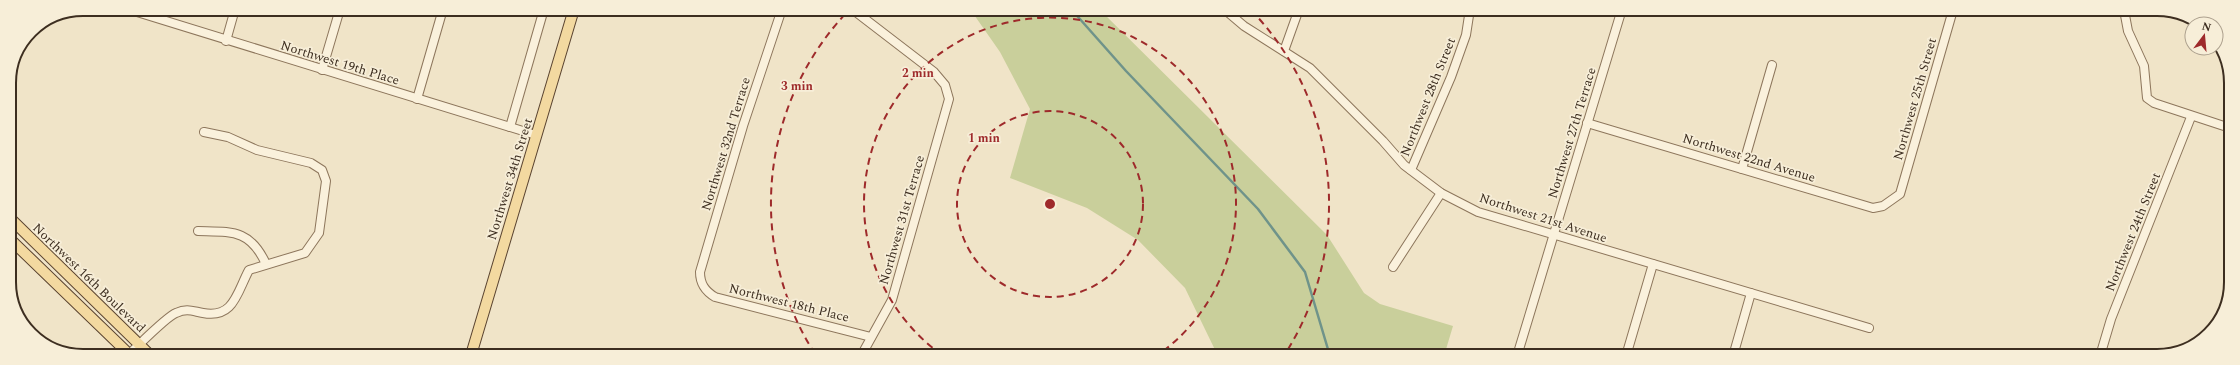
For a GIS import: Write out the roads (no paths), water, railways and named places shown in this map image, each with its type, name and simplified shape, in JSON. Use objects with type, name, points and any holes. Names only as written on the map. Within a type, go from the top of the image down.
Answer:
[{"type":"main road","name":"Northwest 34th Street","points":[[473,349],[572,16]]},
{"type":"main road","name":"Northwest 16th Boulevard","points":[[16,225],[144,349]]},
{"type":"main road","name":"Northwest 16th Boulevard","points":[[16,245],[123,349]]},
{"type":"street","name":"Northwest 19th Place","points":[[154,16],[226,41],[536,135]]},
{"type":"street","points":[[226,41],[233,16]]},
{"type":"street","points":[[322,70],[338,16]]},
{"type":"street","points":[[417,99],[441,16]]},
{"type":"street","points":[[510,127],[542,16]]},
{"type":"street","name":"Northwest 32nd Terrace","points":[[703,287],[700,272],[743,126],[780,16]]},
{"type":"street","name":"Northwest 31st Terrace","points":[[861,16],[934,72],[945,85],[949,99],[892,300],[865,349]]},
{"type":"street","name":"Northwest 21st Avenue","points":[[1232,16],[1244,26],[1310,68],[1411,170],[1441,193],[1478,212],[1869,328]]},
{"type":"street","points":[[1284,51],[1296,16]]},
{"type":"street","name":"Northwest 28th Street","points":[[1411,170],[1451,77],[1466,35],[1469,16]]},
{"type":"street","name":"Northwest 27th Terrace","points":[[1519,349],[1620,16]]},
{"type":"street","name":"Northwest 25th Street","points":[[1900,194],[1951,16]]},
{"type":"street","points":[[2125,16],[2128,31],[2144,66],[2147,98],[2154,104],[2224,126]]},
{"type":"street","points":[[1742,169],[1772,65]]},
{"type":"street","name":"Northwest 24th Street","points":[[2102,349],[2112,319],[2191,117]]},
{"type":"street","name":"Northwest 22nd Avenue","points":[[1587,122],[1873,208],[1883,206],[1900,194]]},
{"type":"street","points":[[134,349],[175,313],[188,309],[213,315],[225,311],[234,302],[249,270],[266,264],[288,260],[305,253],[319,233],[326,180],[322,170],[311,163],[257,150],[228,137],[204,132]]},
{"type":"street","points":[[1393,267],[1441,193]]},
{"type":"street","points":[[198,231],[231,232],[247,239],[258,247],[266,264]]},
{"type":"street","points":[[1628,349],[1653,264]]},
{"type":"street","name":"Northwest 18th Place","points":[[703,287],[716,297],[871,337]]},
{"type":"street","points":[[1735,349],[1751,293]]},
{"type":"waterway","points":[[1077,16],[1126,71],[1258,209],[1305,272],[1328,349]]}]
